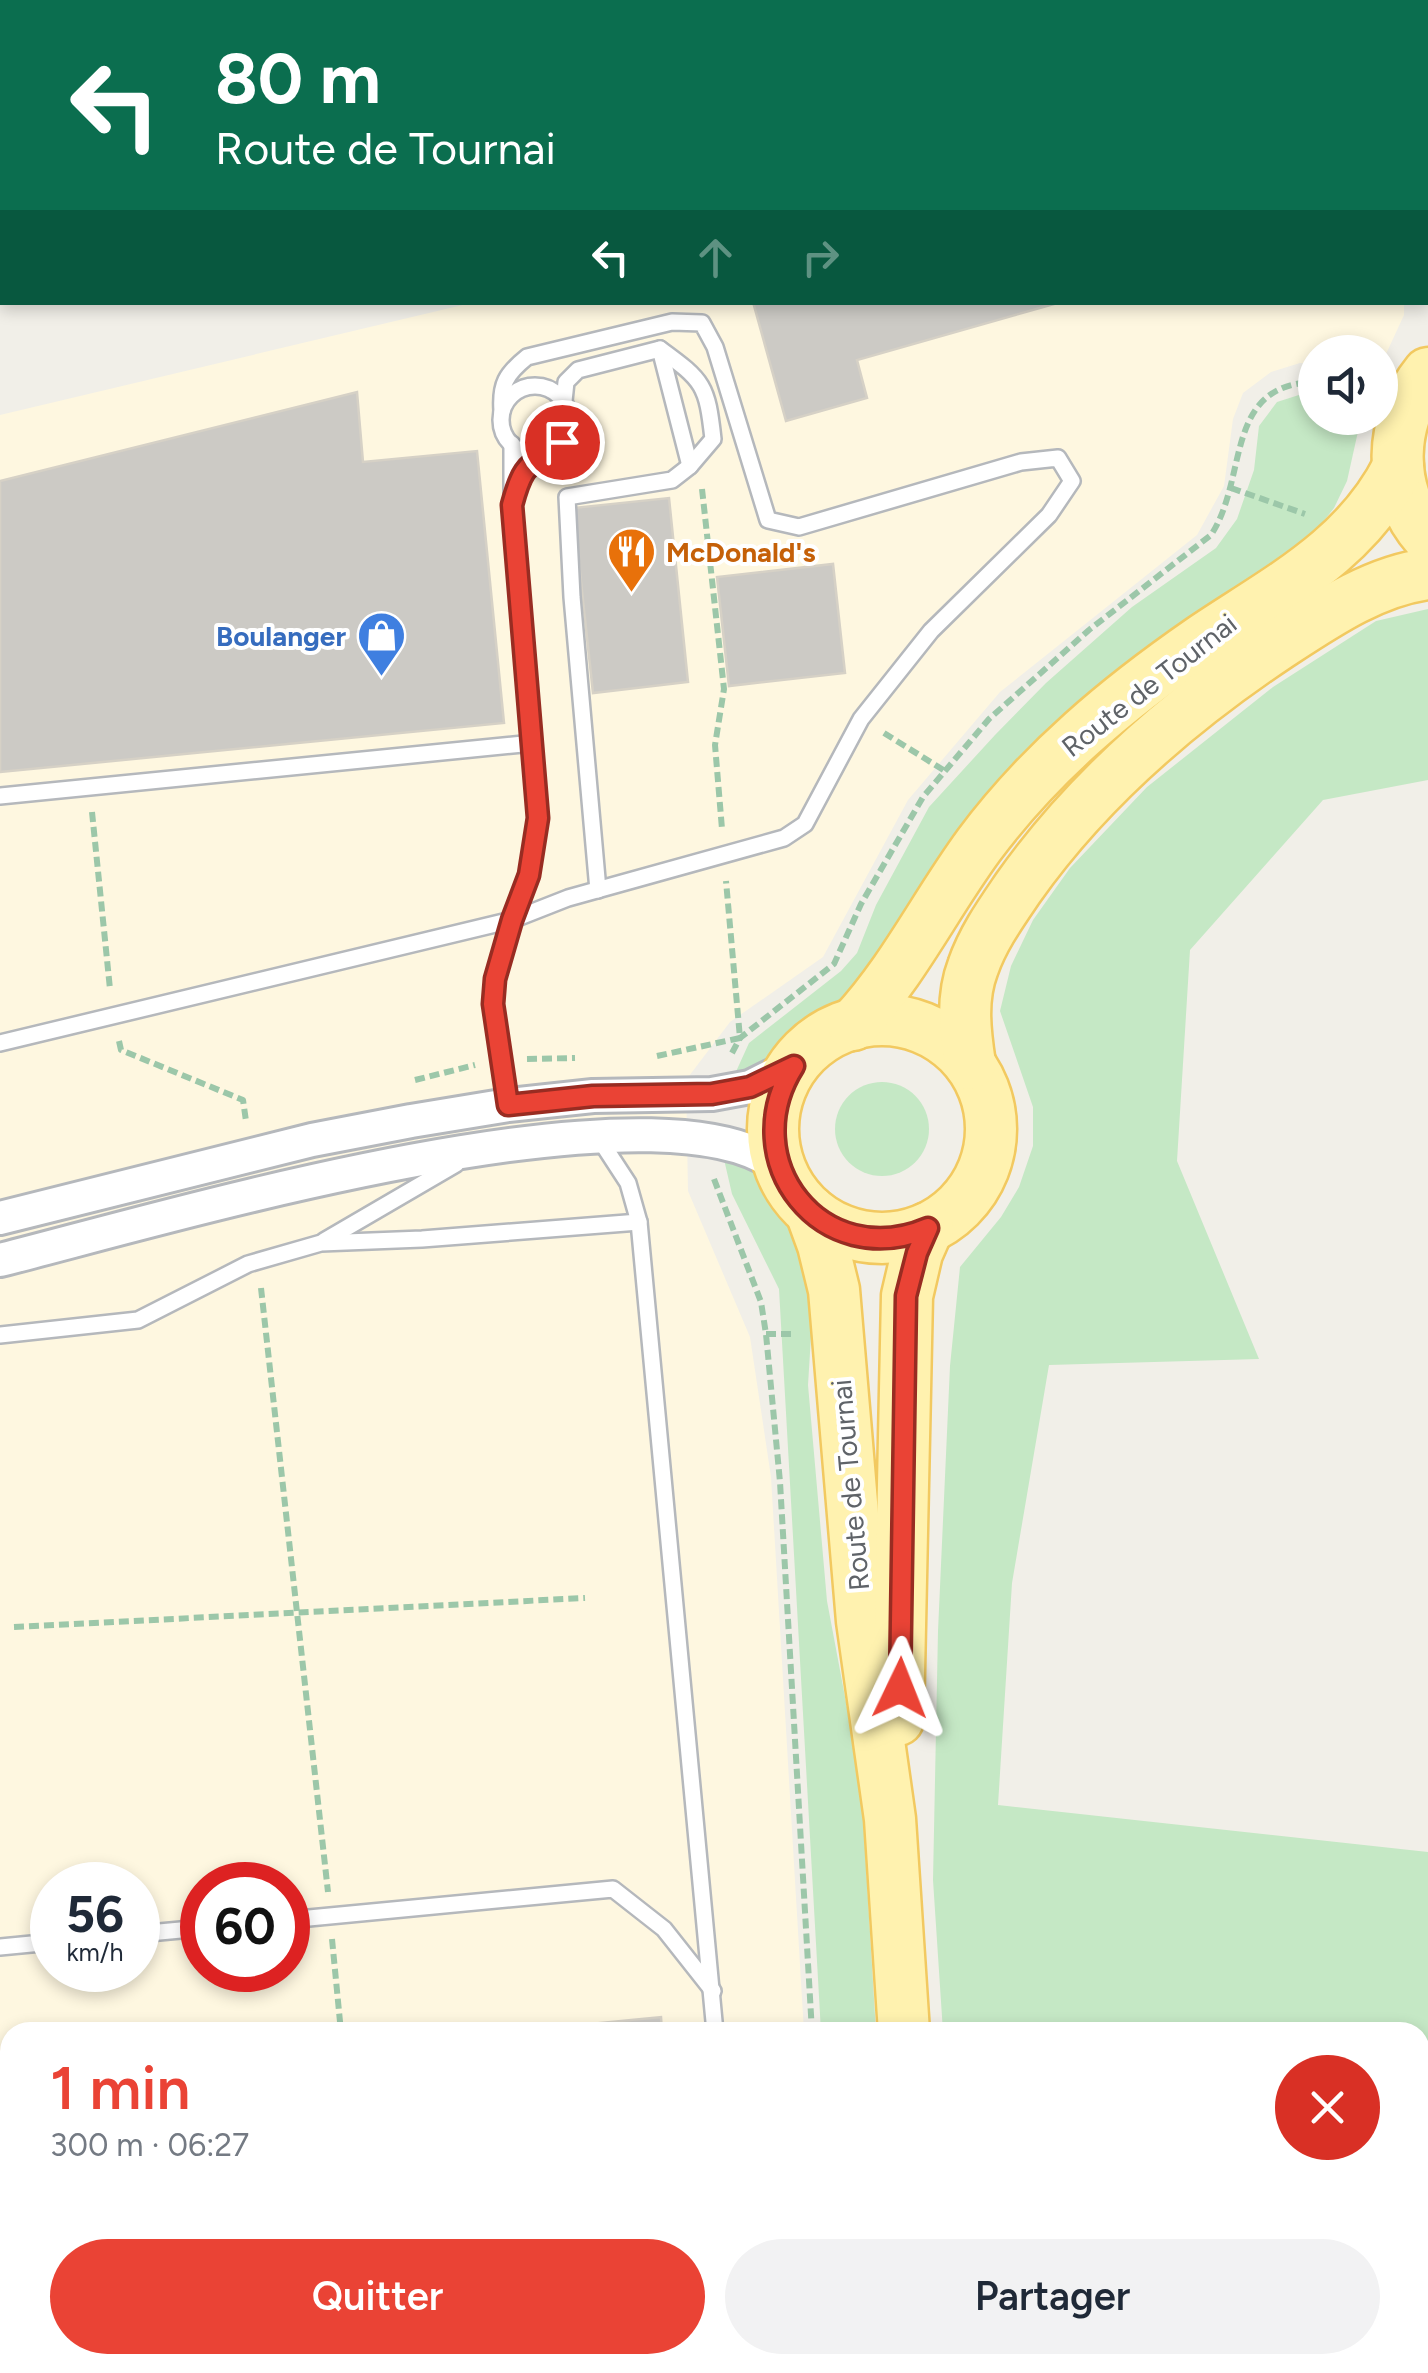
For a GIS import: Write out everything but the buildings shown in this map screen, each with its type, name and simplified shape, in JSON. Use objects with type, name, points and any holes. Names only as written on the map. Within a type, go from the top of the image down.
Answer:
[{"type":"main road","name":"Route de Tournai","points":[[1425,373],[1399,432],[1398,467],[1405,500],[1428,537]]},
{"type":"main road","name":"Route de Tournai","points":[[853,1024],[891,982],[980,845],[1058,754],[1132,691],[1349,538],[1378,503],[1398,467]]},
{"type":"main road","name":"Route de Tournai","points":[[970,1064],[964,1015],[975,960],[1011,898],[1075,816],[1146,746],[1247,666],[1362,594],[1428,574]]},
{"type":"main road","name":"Route de Tournai","points":[[882,1020],[910,1024],[950,1043],[970,1064],[983,1088],[990,1115],[988,1156],[970,1193],[951,1214],[928,1228],[888,1239],[860,1236],[834,1228],[811,1212],[792,1191],[779,1167],[774,1114],[781,1089],[794,1066],[814,1044],[853,1024],[882,1020]]},
{"type":"main road","name":"Route de Tournai","points":[[811,1212],[834,1290],[862,1621],[890,1819],[903,2022]]},
{"type":"main road","name":"Route de Tournai","points":[[890,1819],[901,1658],[906,1296],[928,1228]]},
{"type":"street","points":[[0,1218],[312,1140],[508,1105],[593,1096],[712,1094],[750,1087],[794,1066]]},
{"type":"street","points":[[0,1260],[359,1172],[482,1149],[598,1136],[707,1138],[752,1150],[779,1167]]},
{"type":"lane","points":[[0,1043],[512,920],[598,890],[784,838],[805,824],[860,719],[931,631],[1048,515],[1072,481],[1058,458],[1021,462],[799,527],[768,520],[715,347],[702,323],[672,322],[527,357],[508,372],[500,388],[501,423],[512,444],[512,505],[538,818],[529,875],[512,920],[495,979],[493,1004],[508,1105]]},
{"type":"lane","points":[[564,401],[566,382],[578,370],[660,348]]},
{"type":"lane","points":[[598,890],[566,497],[672,480],[688,468],[712,439],[708,397],[690,371],[660,348]]},
{"type":"lane","points":[[660,348],[688,468]]},
{"type":"lane","points":[[502,411],[514,394],[536,386],[547,388],[564,401],[569,412],[568,431],[562,442],[520,475],[512,505]]},
{"type":"lane","points":[[512,444],[530,454],[542,454]]},
{"type":"lane","points":[[0,796],[533,743]]},
{"type":"lane","points":[[598,1136],[628,1183],[638,1222],[714,2022]]},
{"type":"lane","points":[[0,1335],[138,1320],[258,1261],[321,1242],[482,1149]]},
{"type":"lane","points":[[321,1242],[422,1239],[638,1222]]},
{"type":"lane","points":[[310,1918],[613,1889],[664,1928],[713,1992]]},
{"type":"lane","points":[[0,1947],[30,1944]]},
{"type":"path","points":[[688,468],[701,482],[724,688],[715,744],[740,1038]]},
{"type":"path","points":[[860,719],[945,771]]},
{"type":"path","points":[[89,787],[112,1016],[122,1050],[243,1100],[250,1156]]},
{"type":"path","points":[[258,1261],[340,2022]]},
{"type":"path","points":[[780,1482],[811,2022]]},
{"type":"path","points":[[14,1626],[585,1598]]},
{"type":"shaded area","points":[[463,305],[1404,305],[1395,335],[1298,335],[1298,364],[1271,372],[1243,393],[1233,419],[1224,486],[1197,535],[1000,692],[908,800],[823,957],[730,1022],[686,1080],[688,1191],[750,1337],[771,1477],[803,2022],[0,2022],[0,415]]},
{"type":"green space","points":[[1298,395],[1298,435],[1357,435],[1347,481],[1334,508],[1311,537],[1221,610],[878,981],[796,1031],[770,1056],[734,1076],[749,1043],[841,971],[857,953],[876,905],[929,807],[1046,683],[1132,607],[1216,548],[1237,519],[1254,470],[1259,426],[1277,402]]},
{"type":"green space","points":[[1428,609],[1428,780],[1323,800],[1190,950],[1177,1161],[1259,1359],[1049,1365],[1012,1583],[998,1805],[1428,1852],[1428,2022],[942,2022],[933,1880],[938,1631],[950,1366],[960,1267],[1001,1217],[1019,1187],[1033,1146],[1033,1107],[1000,1011],[1011,966],[1033,920],[1070,868],[1147,787],[1273,687],[1376,621]]},
{"type":"green space","points":[[882,1082],[900,1086],[915,1096],[925,1111],[929,1129],[925,1147],[915,1162],[900,1172],[882,1176],[864,1172],[849,1162],[839,1147],[835,1129],[839,1111],[849,1096],[864,1086]]},
{"type":"green space","points":[[723,1155],[746,1166],[763,1182],[795,1228],[814,1288],[808,1385],[827,1601],[861,1782],[875,2022],[820,2022],[779,1289],[732,1194]]},
{"type":"place","name":"McDonald's","points":[[631,594]]},
{"type":"place","name":"Boulanger","points":[[381,678]]},
{"type":"route","points":[[562,442],[520,475],[512,505],[538,818],[529,875],[495,979],[493,1004],[508,1105],[593,1096],[712,1094],[750,1087],[794,1066],[776,1101],[773,1128],[779,1167],[800,1202],[834,1228],[860,1236],[888,1239],[928,1228],[906,1296],[900,1688]]}]
